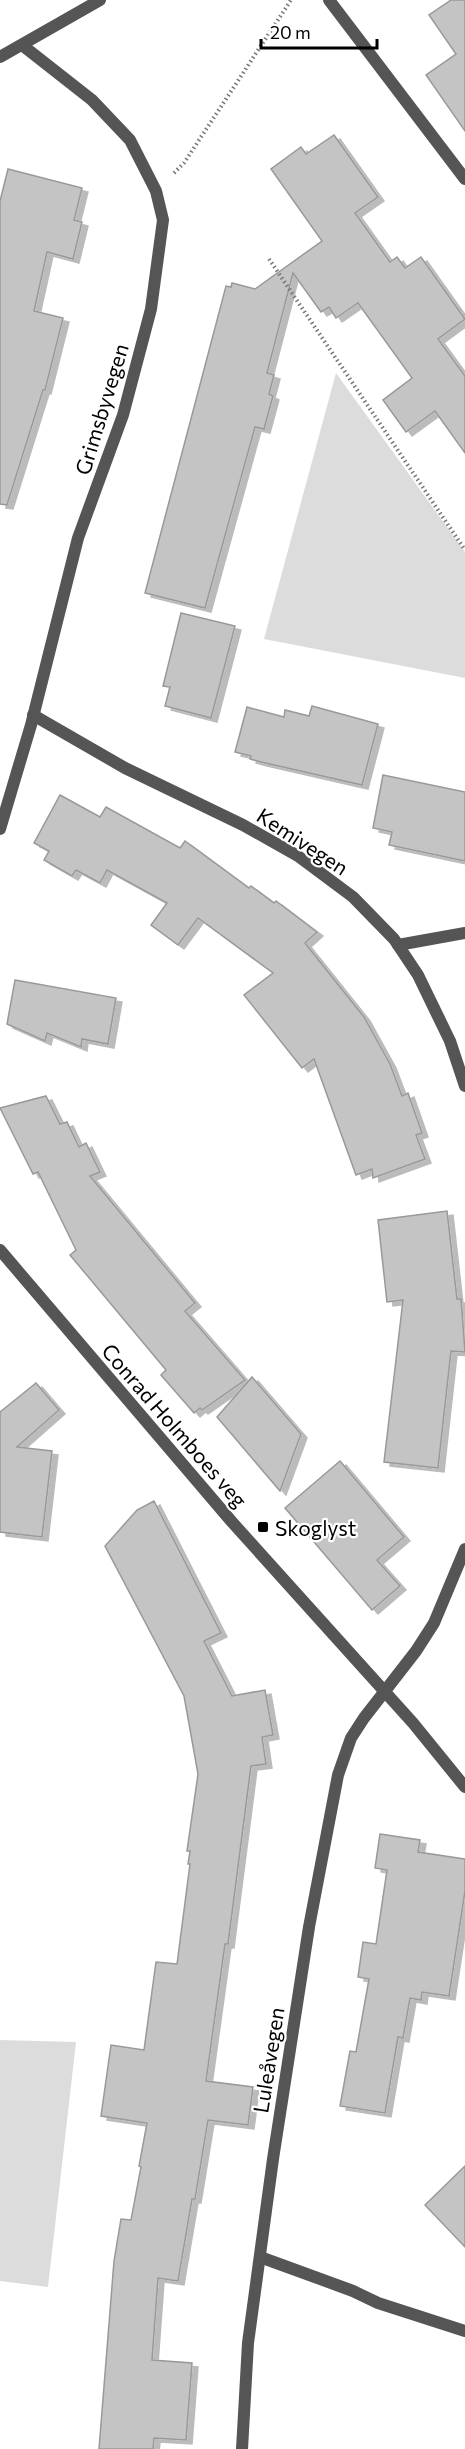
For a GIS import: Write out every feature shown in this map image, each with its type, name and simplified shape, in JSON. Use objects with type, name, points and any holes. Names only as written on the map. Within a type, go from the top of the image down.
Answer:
[{"type":"street","points":[[0,57],[100,0]]},
{"type":"street","points":[[329,0],[465,179]]},
{"type":"street","name":"Grimsbyvegen","points":[[0,829],[33,715],[78,538],[123,415],[151,309],[163,220],[156,191],[129,140],[92,100],[22,45]]},
{"type":"street","name":"Kemivegen","points":[[33,715],[125,768],[243,825],[298,856],[353,897],[398,945],[418,975],[450,1041],[465,1086]]},
{"type":"street","points":[[398,945],[465,933]]},
{"type":"street","name":"Conrad Holmboes veg","points":[[0,1250],[232,1522],[385,1692],[465,1787]]},
{"type":"street","points":[[385,1692],[434,1623],[465,1549]]},
{"type":"street","name":"Luleåvegen","points":[[242,2449],[248,2343],[260,2258],[297,2001],[338,1775],[351,1738],[385,1692]]},
{"type":"street","points":[[260,2258],[353,2291],[378,2303],[465,2331]]},
{"type":"path","points":[[156,191],[184,163],[291,0]]},
{"type":"path","points":[[269,259],[465,550]]},
{"type":"shaded area","points":[[336,373],[465,552],[465,678],[264,639]]},
{"type":"shaded area","points":[[0,2040],[76,2042],[48,2287],[0,2281]]},
{"type":"building","points":[[451,0],[465,0],[465,131],[426,75],[456,54],[429,15]]},
{"type":"building","points":[[334,135],[378,197],[355,213],[390,262],[397,257],[405,268],[421,257],[465,319],[438,339],[465,376],[465,453],[435,411],[406,432],[383,400],[412,378],[358,303],[336,318],[329,307],[321,312],[293,273],[267,373],[274,375],[269,394],[273,396],[264,429],[255,427],[205,608],[145,593],[226,286],[231,287],[232,283],[255,289],[322,241],[271,169],[301,147],[306,154]]},
{"type":"building","points":[[8,169],[82,188],[74,220],[82,222],[73,259],[47,252],[34,311],[63,318],[45,390],[43,390],[7,505],[0,504],[0,201]]},
{"type":"building","points":[[181,613],[235,626],[211,718],[165,706],[170,687],[163,686]]},
{"type":"building","points":[[312,706],[378,724],[362,785],[261,762],[250,759],[251,756],[235,752],[247,707],[284,717],[285,710],[309,716]]},
{"type":"building","points":[[383,775],[465,792],[465,861],[389,845],[392,832],[373,828]]},
{"type":"building","points":[[60,795],[100,817],[106,807],[180,848],[185,841],[249,888],[251,886],[274,903],[276,901],[317,932],[305,943],[364,1017],[390,1064],[402,1096],[408,1093],[422,1133],[416,1135],[425,1159],[373,1178],[372,1169],[356,1175],[314,1059],[302,1068],[244,995],[273,973],[198,918],[178,945],[151,925],[167,903],[107,870],[100,883],[76,870],[72,876],[44,860],[49,851],[34,843]]},
{"type":"building","points":[[15,980],[116,998],[108,1044],[82,1039],[81,1047],[47,1033],[45,1041],[7,1024]]},
{"type":"building","points":[[46,1096],[60,1124],[67,1122],[79,1147],[86,1143],[100,1172],[90,1176],[195,1303],[185,1311],[245,1380],[202,1410],[200,1408],[194,1413],[161,1375],[166,1370],[70,1255],[76,1250],[38,1172],[33,1174],[0,1108]]},
{"type":"building","points":[[447,1211],[457,1299],[461,1299],[465,1352],[451,1351],[438,1468],[384,1462],[403,1300],[387,1302],[378,1220]]},
{"type":"building","points":[[252,1377],[301,1434],[280,1491],[217,1417]]},
{"type":"building","points":[[36,1383],[59,1410],[17,1447],[52,1451],[42,1537],[0,1532],[0,1412]]},
{"type":"building","points":[[340,1461],[404,1537],[377,1560],[400,1586],[372,1610],[285,1508]]},
{"type":"building","points":[[154,1501],[221,1633],[204,1641],[232,1696],[265,1690],[273,1735],[262,1737],[266,1764],[251,1766],[228,1944],[225,1944],[206,2081],[253,2087],[248,2125],[208,2120],[178,2281],[158,2278],[152,2360],[192,2363],[186,2440],[154,2438],[153,2449],[99,2449],[114,2261],[121,2219],[131,2220],[147,2123],[101,2116],[111,2045],[144,2050],[156,1962],[177,1964],[190,1864],[188,1864],[190,1851],[187,1851],[198,1774],[184,1696],[105,1546],[137,1510]]},
{"type":"building","points":[[380,1834],[420,1840],[418,1852],[465,1859],[465,1891],[449,1996],[422,1992],[421,2000],[410,1998],[403,2038],[398,2037],[385,2113],[340,2106],[350,2051],[356,2052],[369,1979],[358,1977],[363,1942],[376,1944],[387,1870],[375,1868]]},
{"type":"building","points":[[465,2166],[465,2247],[425,2205]]},
{"type":"place","name":"Skoglyst","points":[[263,1527]]}]
